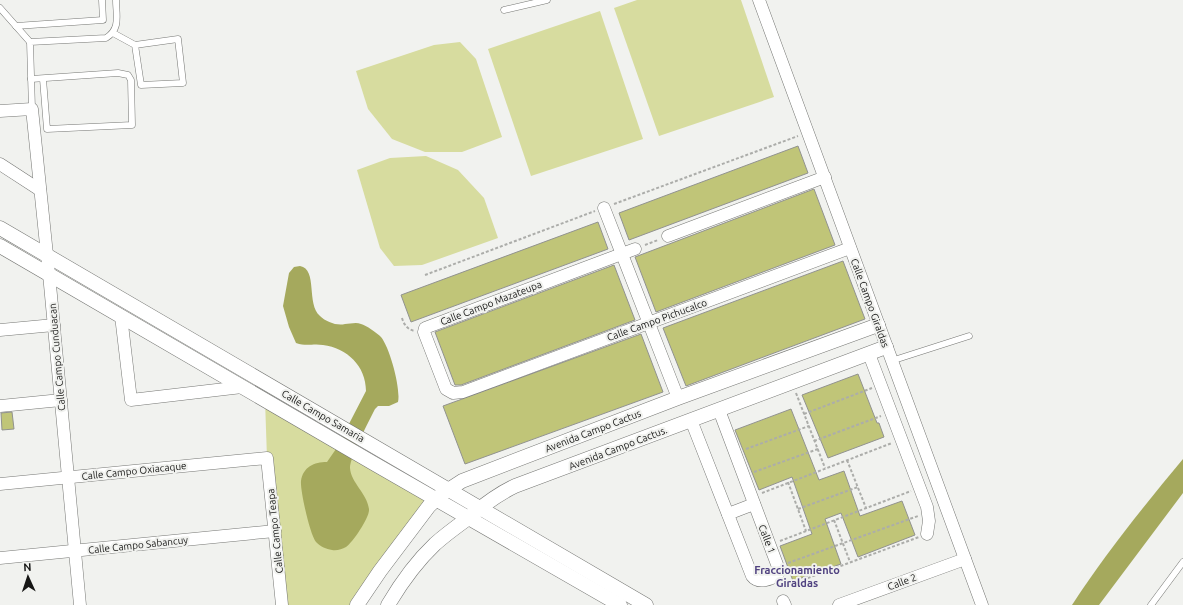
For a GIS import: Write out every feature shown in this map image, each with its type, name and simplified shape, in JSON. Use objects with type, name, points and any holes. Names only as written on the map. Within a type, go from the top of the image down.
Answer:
[{"type":"street","name":"Calle Campo Giraldas","points":[[758,0],[825,177],[886,347],[982,605]]},
{"type":"street","points":[[0,111],[32,109]]},
{"type":"street","name":"Calle Campo Cunduacan","points":[[32,109],[80,605]]},
{"type":"street","points":[[0,164],[40,190]]},
{"type":"street","points":[[668,236],[825,177]]},
{"type":"street","points":[[604,208],[678,398]]},
{"type":"street","name":"Calle Campo Samaria","points":[[0,228],[646,605]]},
{"type":"street","name":"Calle Campo Samaria","points":[[0,246],[620,605]]},
{"type":"street","name":"Calle Campo Pichucalco","points":[[424,332],[446,389],[453,393],[463,392],[850,248]]},
{"type":"street","name":"Calle Campo Mazateupa","points":[[424,332],[427,327],[635,249]]},
{"type":"street","points":[[121,316],[131,400],[242,387]]},
{"type":"street","points":[[0,330],[54,325]]},
{"type":"street","name":"Avenida Campo Cactus","points":[[357,605],[414,525],[436,499],[448,490],[470,478],[678,398],[878,325]]},
{"type":"street","name":"Avenida Campo Cactus.","points":[[388,605],[420,560],[440,540],[491,499],[515,486],[886,347]]},
{"type":"street","name":"Calle Campo Giraldas","points":[[869,354],[928,512],[929,521],[927,534]]},
{"type":"street","points":[[0,406],[61,400]]},
{"type":"street","name":"Calle 1","points":[[719,410],[753,500],[777,572]]},
{"type":"street","points":[[691,420],[752,576],[755,580],[762,581],[777,572]]},
{"type":"street","name":"Calle Campo Oxiacaque","points":[[0,484],[267,458]]},
{"type":"street","name":"Calle Campo Teapa","points":[[267,458],[282,605]]},
{"type":"street","points":[[728,514],[753,500]]},
{"type":"street","name":"Calle Campo Sabancuy","points":[[0,558],[75,552],[275,531]]},
{"type":"street","name":"Calle 2","points":[[839,605],[965,559]]},
{"type":"lane","points":[[16,26],[103,20],[102,0]]},
{"type":"lane","points":[[30,42],[106,38],[113,34],[117,25],[116,0]]},
{"type":"lane","points":[[504,10],[547,0]]},
{"type":"lane","points":[[0,8],[30,42],[32,109]]},
{"type":"lane","points":[[113,34],[135,44],[178,39],[183,82],[141,85],[135,44]]},
{"type":"lane","points":[[31,79],[43,78],[118,73],[128,75],[131,80],[132,125],[47,129],[43,78]]},
{"type":"lane","points":[[892,361],[969,336]]},
{"type":"lane","points":[[1152,605],[1183,562]]},
{"type":"path","points":[[425,274],[808,132]]},
{"type":"path","points":[[635,249],[668,236]]},
{"type":"path","points":[[402,318],[408,328],[424,332]]},
{"type":"path","points":[[792,383],[825,468]]},
{"type":"path","points":[[804,414],[881,385]]},
{"type":"path","points":[[814,440],[891,412]]},
{"type":"path","points":[[735,453],[809,426]]},
{"type":"path","points":[[753,500],[788,482],[902,440]]},
{"type":"path","points":[[743,476],[818,449]]},
{"type":"path","points":[[847,460],[866,508]]},
{"type":"path","points":[[788,482],[806,531]]},
{"type":"path","points":[[798,508],[858,487]]},
{"type":"path","points":[[769,545],[920,488]]},
{"type":"path","points":[[927,534],[790,584],[782,583],[777,572],[843,543],[928,512]]},
{"type":"path","points":[[834,520],[850,562]]},
{"type":"shaded area","points":[[637,0],[741,0],[774,97],[659,136],[614,8]]},
{"type":"shaded area","points":[[600,11],[643,139],[531,176],[488,49]]},
{"type":"shaded area","points":[[460,42],[476,59],[502,137],[462,152],[425,152],[392,139],[368,109],[356,71],[434,45]]},
{"type":"shaded area","points":[[426,156],[458,170],[484,198],[498,238],[422,265],[394,266],[380,248],[357,170],[390,158]]},
{"type":"shaded area","points":[[300,266],[309,273],[314,304],[316,311],[320,316],[335,324],[357,323],[363,325],[381,337],[391,359],[398,388],[398,402],[389,406],[378,406],[375,409],[353,456],[350,468],[351,473],[368,503],[369,513],[353,540],[346,547],[338,550],[324,548],[316,542],[311,531],[306,512],[301,481],[304,472],[310,466],[327,462],[336,449],[366,391],[365,382],[359,366],[347,354],[340,350],[323,345],[304,345],[296,343],[289,327],[283,306],[289,273],[294,267]]},
{"type":"shaded area","points":[[265,400],[436,499],[357,605],[282,605],[267,458]]},
{"type":"shaded area","points":[[1183,459],[1183,493],[1099,605],[1072,605],[1139,512]]},
{"type":"building","points":[[798,146],[808,173],[629,240],[619,213]]},
{"type":"building","points":[[814,189],[835,245],[656,312],[635,257]]},
{"type":"building","points":[[598,222],[608,249],[411,322],[401,295]]},
{"type":"building","points":[[843,261],[865,319],[686,386],[663,328]]},
{"type":"building","points":[[614,265],[635,320],[461,385],[455,385],[435,332]]},
{"type":"building","points":[[641,334],[663,392],[465,464],[443,406]]},
{"type":"building","points":[[858,374],[884,437],[828,458],[802,395]]},
{"type":"building","points":[[791,409],[819,480],[844,471],[860,516],[902,501],[915,535],[858,557],[841,513],[825,519],[841,564],[793,581],[780,546],[812,534],[792,477],[759,490],[735,430]]},
{"type":"building","points":[[12,412],[14,429],[2,430],[1,413]]},
{"type":"district","name":"Fraccionamiento Giraldas","points":[[797,576]]}]
